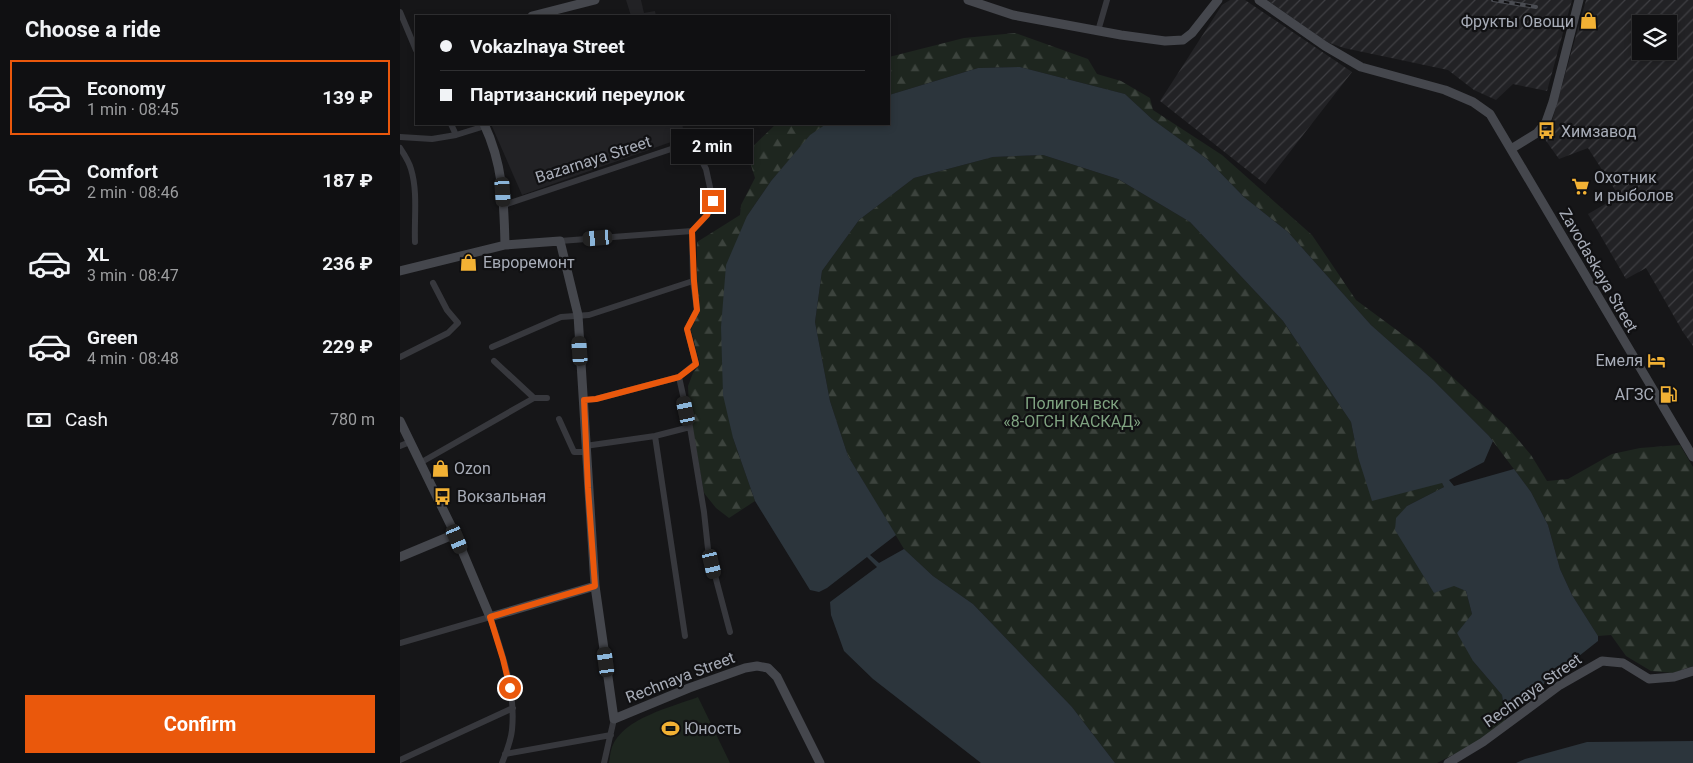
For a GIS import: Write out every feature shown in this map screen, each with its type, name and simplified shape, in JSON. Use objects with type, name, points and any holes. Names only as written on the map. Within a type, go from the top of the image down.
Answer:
[{"type":"main road","points":[[968,0],[1014,15],[1146,40],[1183,40],[1192,33],[1218,0]]},
{"type":"main road","name":"Zavodaskaya Street","points":[[1259,0],[1325,46],[1361,67],[1445,90],[1473,102],[1490,114],[1693,457]]},
{"type":"main road","points":[[1511,149],[1537,133],[1546,122],[1579,0]]},
{"type":"main road","points":[[536,15],[590,1]]},
{"type":"main road","points":[[484,125],[496,154],[501,173],[505,244]]},
{"type":"main road","points":[[400,271],[505,244],[560,241],[578,315],[595,586],[614,719]]},
{"type":"main road","points":[[400,421],[455,534],[490,617],[595,586]]},
{"type":"main road","points":[[400,557],[455,534]]},
{"type":"main road","name":"Rechnaya Street","points":[[1448,763],[1483,742],[1560,685],[1602,661],[1623,663],[1649,679],[1674,677],[1693,671]]},
{"type":"main road","name":"Rechnaya Street","points":[[614,719],[744,668],[757,666],[768,668],[777,677],[820,763]]},
{"type":"street","points":[[1098,31],[1107,0]]},
{"type":"street","points":[[400,12],[415,46]]},
{"type":"street","points":[[451,125],[456,135]]},
{"type":"street","points":[[400,137],[432,139],[456,135],[484,125]]},
{"type":"street","name":"Bazarnaya Street","points":[[504,205],[692,142],[706,169],[713,201],[707,215],[692,231]]},
{"type":"street","points":[[400,148],[411,168],[415,195],[415,242]]},
{"type":"street","points":[[560,241],[692,231],[697,310],[687,329],[696,364],[679,377],[596,399],[584,400]]},
{"type":"street","points":[[492,347],[561,317],[589,316],[694,281]]},
{"type":"street","points":[[400,358],[448,334],[458,323],[447,310],[433,283]]},
{"type":"street","points":[[494,361],[534,398]]},
{"type":"street","points":[[679,377],[690,427],[708,549],[730,632]]},
{"type":"street","points":[[420,463],[534,398],[547,398]]},
{"type":"street","points":[[559,419],[574,452],[690,427]]},
{"type":"street","points":[[655,436],[684,636]]},
{"type":"street","points":[[400,446],[410,442]]},
{"type":"street","points":[[400,643],[490,617],[503,659],[513,708],[512,732],[502,763]]},
{"type":"street","points":[[400,760],[513,708]]},
{"type":"street","points":[[604,763],[614,719]]},
{"type":"street","points":[[505,754],[611,736]]},
{"type":"shaded area","points":[[626,0],[641,0],[644,13],[655,11],[656,15],[631,15]]},
{"type":"shaded area","points":[[1230,0],[1245,0],[1352,72],[1265,184],[1160,101],[1222,5]]},
{"type":"shaded area","points":[[1267,0],[1572,0],[1547,91],[1513,84],[1496,100],[1474,90],[1448,70],[1344,48],[1327,42]]},
{"type":"shaded area","points":[[1586,0],[1693,0],[1693,346],[1646,268],[1626,279],[1588,214],[1619,196],[1588,148],[1559,159],[1544,138],[1550,128]]},
{"type":"shaded area","points":[[1020,67],[1125,94],[1152,119],[1207,159],[1244,197],[1288,232],[1371,325],[1433,380],[1493,441],[1484,462],[1449,480],[1454,486],[1514,469],[1531,492],[1548,525],[1560,569],[1572,595],[1598,636],[1598,641],[1507,713],[1504,709],[1502,695],[1473,661],[1457,633],[1472,614],[1466,591],[1454,586],[1434,593],[1395,530],[1396,518],[1407,506],[1444,487],[1442,483],[1372,501],[1358,457],[1351,422],[1283,321],[1190,222],[1118,179],[1043,155],[993,157],[914,178],[859,220],[822,271],[815,322],[830,401],[848,456],[896,535],[870,555],[879,563],[904,549],[933,576],[973,604],[1072,707],[1115,763],[981,763],[873,679],[844,651],[831,615],[830,602],[877,567],[867,557],[827,588],[819,592],[810,590],[755,501],[733,438],[723,395],[721,327],[726,265],[747,216],[771,181],[810,135],[825,125],[890,125],[890,95],[978,68]]},
{"type":"shaded area","points":[[491,125],[682,125],[685,136],[670,139],[671,142],[522,195]]},
{"type":"shaded area","points":[[1693,741],[1693,763],[1516,763],[1587,742]]},
{"type":"green space","points":[[1015,33],[1088,59],[1097,74],[1121,81],[1150,98],[1153,110],[1222,155],[1312,235],[1356,300],[1421,348],[1509,429],[1531,455],[1547,481],[1568,479],[1612,454],[1640,448],[1680,445],[1693,467],[1693,666],[1673,673],[1651,671],[1626,656],[1611,635],[1598,636],[1572,595],[1560,569],[1548,525],[1531,492],[1489,436],[1433,380],[1371,325],[1288,232],[1244,197],[1207,159],[1152,119],[1125,94],[1020,67],[978,68],[890,95],[890,57],[964,38]]},
{"type":"green space","points":[[775,125],[825,125],[810,136],[771,181],[747,216],[733,438],[755,501],[729,518],[716,508],[704,493],[689,408],[688,386],[693,373],[700,364],[691,330],[700,308],[697,295],[697,242],[740,215],[741,205],[755,178],[747,152]]},
{"type":"green space","name":"Полигон вск «8-ОГСН КАСКАД»","points":[[1043,155],[1118,179],[1190,222],[1283,321],[1351,422],[1358,457],[1442,483],[1444,487],[1407,506],[1454,585],[1466,591],[1472,614],[1473,661],[1502,695],[1505,721],[1482,740],[1437,763],[1115,763],[1072,707],[973,604],[933,576],[904,549],[848,456],[830,401],[815,322],[822,271],[859,220],[914,178],[993,157]]},
{"type":"green space","name":"Юность","points":[[698,697],[730,763],[609,763],[612,747],[626,728],[649,715]]},
{"type":"railway","points":[[1493,0],[1536,7]]},
{"type":"place","name":"Фрукты Овощи","points":[[1588,21]]},
{"type":"place","name":"Химзавод","points":[[1547,131]]},
{"type":"place","name":"Охотник и рыболов","points":[[1580,186]]},
{"type":"place","name":"Евроремонт","points":[[469,262]]},
{"type":"place","name":"Емеля","points":[[1657,360]]},
{"type":"place","name":"АГЗС","points":[[1668,394]]},
{"type":"place","name":"Ozon","points":[[440,468]]},
{"type":"place","name":"Вокзальная","points":[[443,496]]},
{"type":"place","name":"Юность","points":[[670,728]]},
{"type":"route","points":[[510,688],[490,617],[595,586],[585,446],[584,400],[596,399],[679,377],[696,364],[687,329],[697,310],[694,295],[692,231],[707,215],[713,201]]}]
